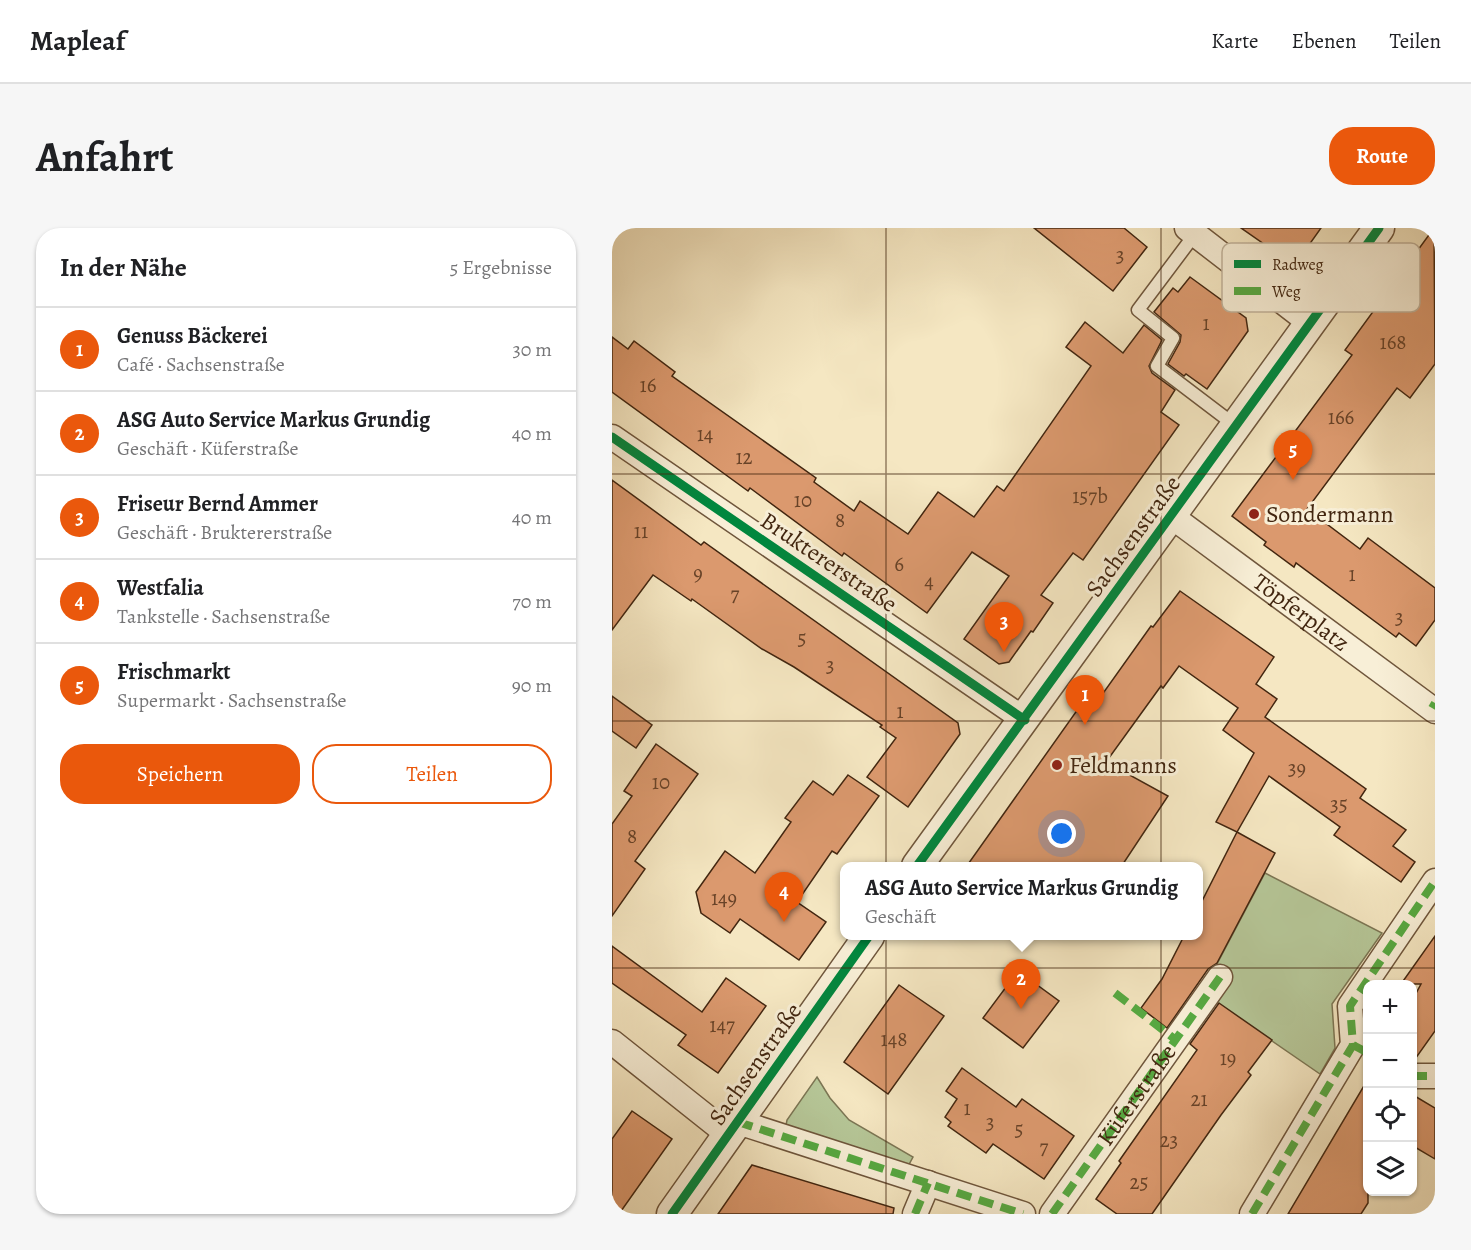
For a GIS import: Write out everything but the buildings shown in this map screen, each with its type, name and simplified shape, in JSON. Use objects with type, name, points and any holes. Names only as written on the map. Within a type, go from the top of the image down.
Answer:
[{"type":"street","name":"Sachsenstraße","points":[[1368,243],[1379,228]]},
{"type":"street","points":[[1191,231],[1222,255]]},
{"type":"street","points":[[1296,312],[1309,322]]},
{"type":"street","name":"Sachsenstraße","points":[[921,862],[1316,312]]},
{"type":"street","name":"Bruktererstraße","points":[[612,437],[1025,720]]},
{"type":"street","name":"Töpferplatz","points":[[1171,516],[1434,708]]},
{"type":"street","points":[[1252,1214],[1360,1049],[1350,1006],[1435,880]]},
{"type":"street","name":"Sachsenstraße","points":[[672,1214],[865,940]]},
{"type":"street","name":"Küferstraße","points":[[1052,1214],[1220,977]]},
{"type":"street","points":[[612,1042],[734,1128],[928,1183],[1023,1214]]},
{"type":"street","points":[[1417,1076],[1435,1076]]},
{"type":"street","points":[[915,1214],[928,1183]]},
{"type":"lane","points":[[1191,231],[1138,310],[1173,338],[1157,366],[1236,426]]},
{"type":"green space","points":[[1265,873],[1382,933],[1332,1004],[1335,1048],[1320,1074],[1211,999],[1207,983]]},
{"type":"green space","points":[[817,1077],[830,1098],[849,1120],[913,1157],[907,1168],[786,1125],[787,1120]]},
{"type":"marked path","points":[[1432,708],[1435,703]]},
{"type":"marked path","points":[[1252,1214],[1353,1045],[1350,1006],[1435,881]]},
{"type":"marked path","points":[[1052,1214],[1220,977]]},
{"type":"marked path","points":[[1115,993],[1176,1040]]},
{"type":"marked path","points":[[1353,1045],[1363,1050]]},
{"type":"marked path","points":[[1417,1076],[1435,1076]]},
{"type":"marked path","points":[[738,1122],[1023,1214]]},
{"type":"marked path","points":[[915,1214],[928,1183]]},
{"type":"cycle path","points":[[1368,243],[1379,228]]},
{"type":"cycle path","points":[[920,862],[1318,312]]},
{"type":"cycle path","points":[[612,437],[1025,720]]},
{"type":"cycle path","points":[[672,1214],[866,940]]},
{"type":"place","name":"Frischmarkt","points":[[1293,480]]},
{"type":"place","name":"Sondermann","points":[[1254,514]]},
{"type":"place","name":"Friseur Bernd Ammer","points":[[1004,652]]},
{"type":"place","name":"Genuss Bäckerei","points":[[1085,725]]},
{"type":"place","name":"Feldmanns","points":[[1057,765]]},
{"type":"place","name":"Westfalia","points":[[784,922]]},
{"type":"place","name":"ASG Auto Service Markus Grundig","points":[[1021,1009]]}]
